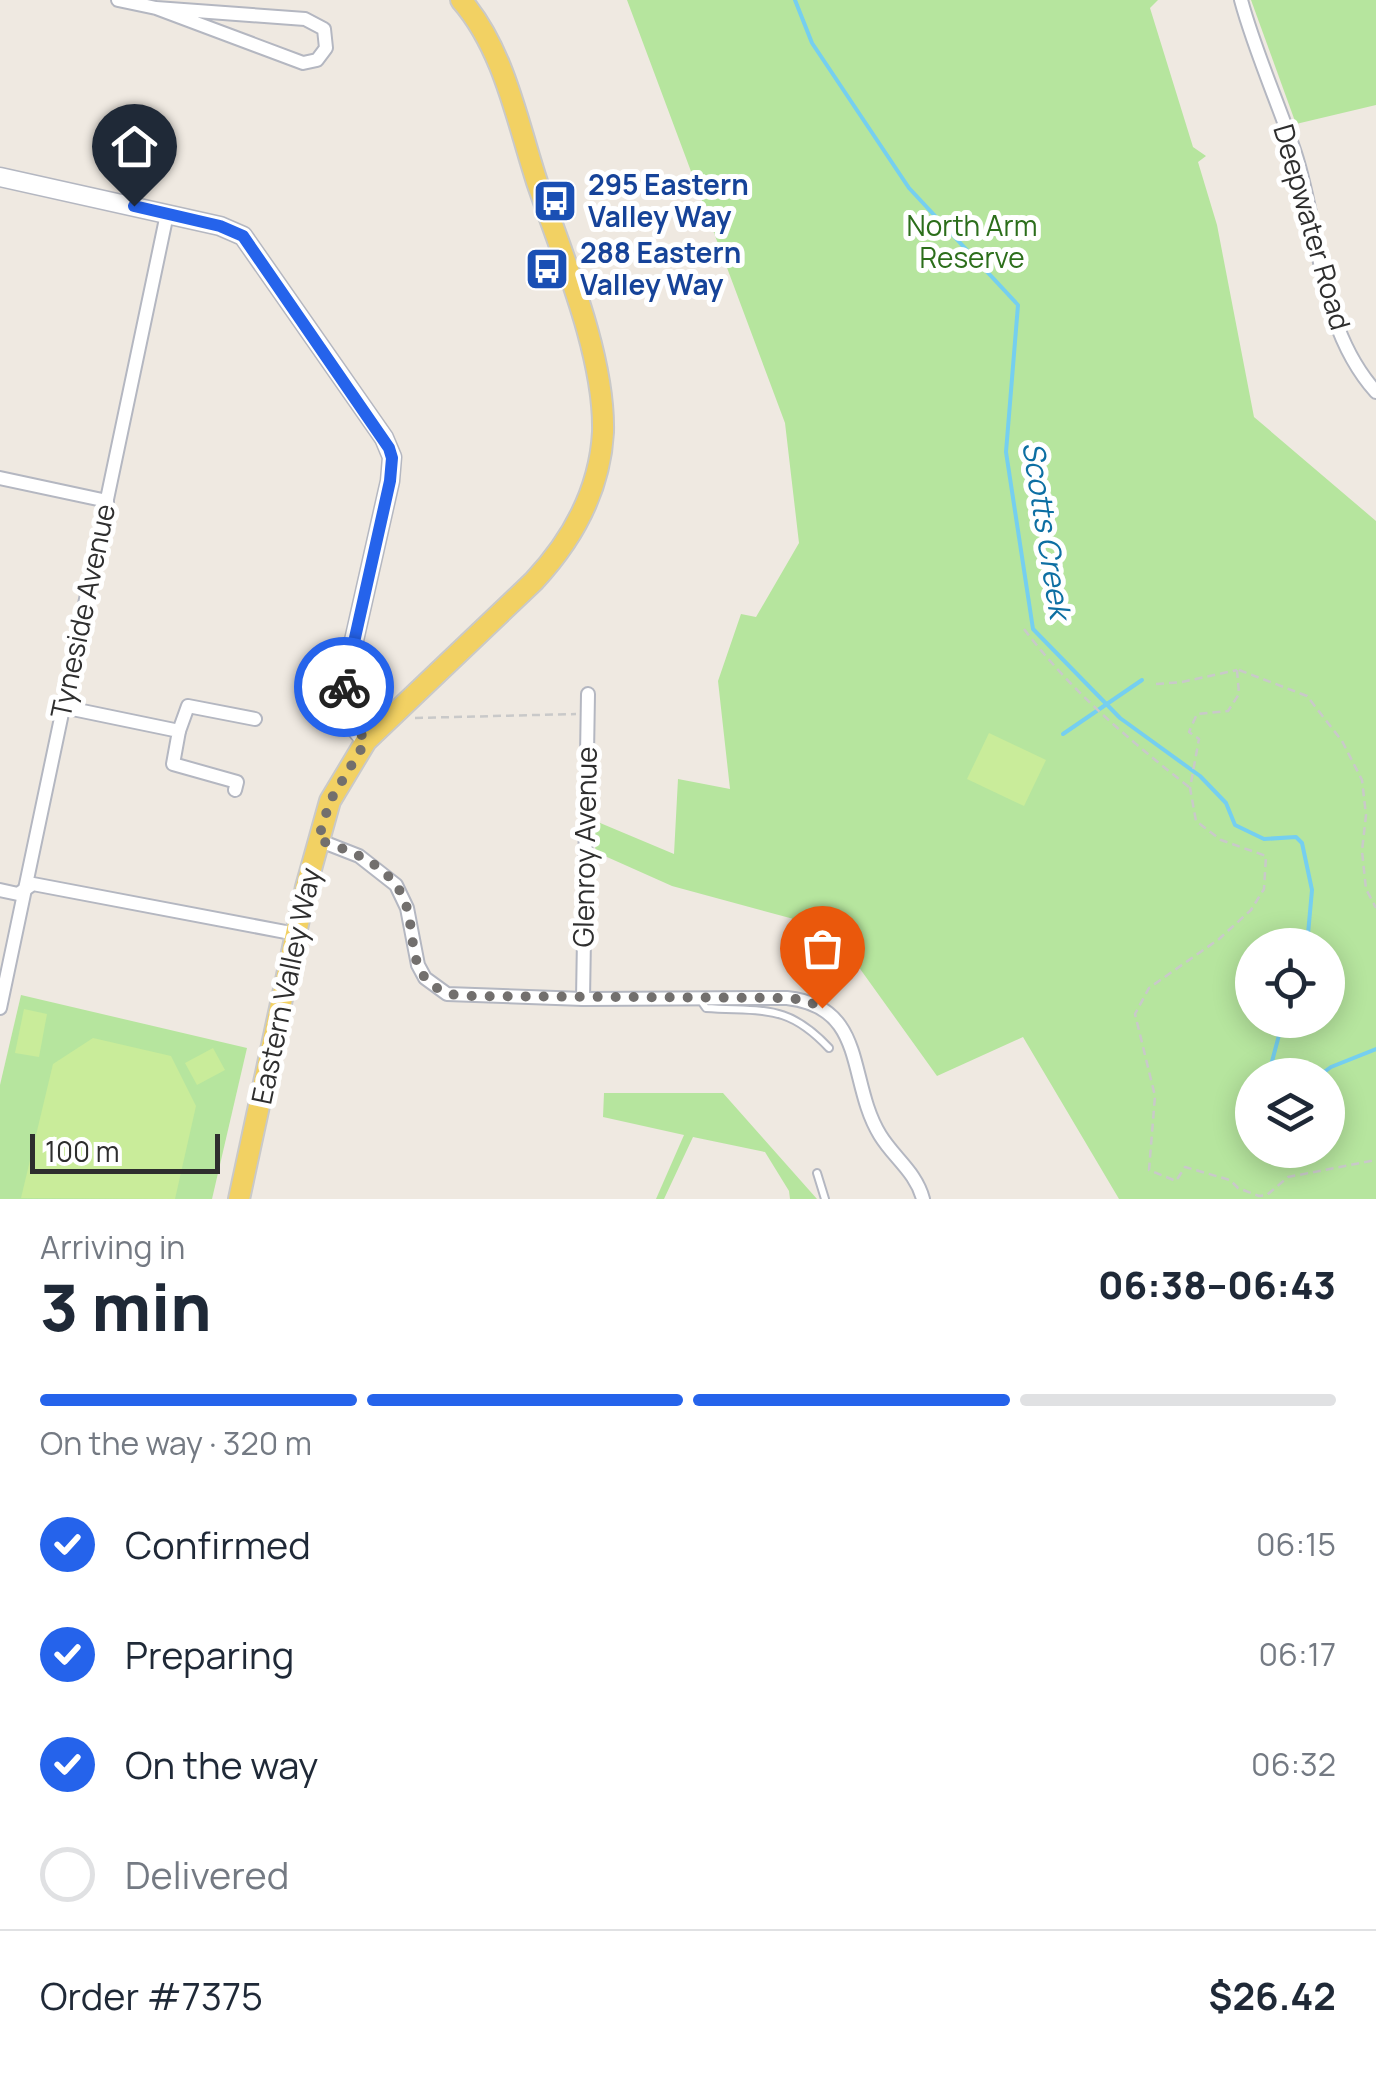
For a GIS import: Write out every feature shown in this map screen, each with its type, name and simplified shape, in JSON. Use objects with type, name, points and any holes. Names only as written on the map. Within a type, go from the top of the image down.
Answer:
[{"type":"main road","name":"Eastern Valley Way","points":[[240,1199],[296,934],[330,801],[366,741],[558,554],[585,507],[602,446],[601,398],[588,338],[494,52],[461,0]]},
{"type":"street","points":[[118,0],[156,8],[306,19],[324,29],[326,48],[317,60],[303,63],[156,8]]},
{"type":"street","name":"Deepwater Road","points":[[1241,0],[1307,193],[1326,294],[1364,379],[1376,392]]},
{"type":"street","points":[[0,177],[228,228],[249,242],[389,448],[390,481],[341,698],[348,718],[366,741]]},
{"type":"street","name":"Tyneside Avenue","points":[[0,1008],[167,214]]},
{"type":"street","points":[[0,478],[107,500]]},
{"type":"street","name":"Glenroy Avenue","points":[[583,999],[588,694]]},
{"type":"street","points":[[235,790],[236,782],[173,764],[179,731],[188,706],[255,719]]},
{"type":"street","points":[[63,707],[179,731]]},
{"type":"street","points":[[318,840],[359,856],[396,885],[407,908],[413,954],[426,978],[436,987],[460,996],[698,996],[806,1000],[822,1008],[837,1020],[848,1038],[872,1118],[881,1137],[914,1176],[923,1199]]},
{"type":"street","points":[[0,890],[18,894],[33,884],[296,934]]},
{"type":"lane","points":[[698,996],[706,1008],[780,1013],[798,1018],[829,1048]]},
{"type":"lane","points":[[817,1173],[825,1199]]},
{"type":"path","points":[[1024,629],[1053,667],[1119,732],[1190,788]]},
{"type":"path","points":[[1237,670],[1239,694],[1228,711],[1197,714],[1188,732],[1199,739],[1190,788],[1196,822],[1221,840],[1266,856],[1264,889],[1251,910],[1219,939],[1149,988],[1136,1014],[1154,1096],[1149,1170],[1176,1181],[1185,1166],[1230,1180],[1238,1188],[1260,1196],[1268,1195],[1288,1177],[1376,1160]]},
{"type":"path","points":[[1156,684],[1237,670],[1307,696],[1342,742],[1362,780],[1366,889],[1376,908]]},
{"type":"path","points":[[415,718],[588,714]]},
{"type":"green space","name":"North Arm Reserve","points":[[627,0],[1158,0],[1150,8],[1193,147],[1206,156],[1198,162],[1217,225],[1254,417],[1376,521],[1376,1199],[1119,1199],[1023,1037],[937,1076],[858,966],[806,952],[816,925],[672,886],[607,857],[596,856],[593,820],[674,854],[678,779],[730,789],[718,681],[741,614],[756,617],[799,543],[785,423]]},
{"type":"green space","points":[[1251,0],[1376,0],[1376,105],[1296,124]]},
{"type":"green space","points":[[989,733],[1046,760],[1024,806],[967,779]]},
{"type":"green space","points":[[21,995],[247,1048],[212,1199],[0,1199],[0,1085]]},
{"type":"green space","points":[[24,1009],[47,1014],[39,1057],[15,1053]]},
{"type":"green space","points":[[93,1038],[171,1056],[196,1106],[175,1199],[21,1198],[53,1064]]},
{"type":"green space","points":[[213,1048],[225,1070],[197,1085],[185,1063]]},
{"type":"green space","points":[[604,1093],[723,1093],[817,1199],[790,1199],[765,1152],[693,1137],[664,1199],[656,1199],[684,1135],[603,1117]]},
{"type":"waterway","name":"Scotts Creek","points":[[795,0],[812,43],[909,188],[1018,305],[1006,452],[1033,629],[1120,718],[1200,776],[1226,803],[1235,825],[1264,839],[1296,837],[1302,843],[1312,890],[1309,928]]},
{"type":"waterway","points":[[1063,734],[1142,680]]},
{"type":"waterway","name":"Scotts Creek","points":[[1273,1058],[1278,1038]]},
{"type":"waterway","name":"Scotts Creek","points":[[1345,1061],[1376,1049]]},
{"type":"way so far","points":[[344,687],[343,709],[366,741],[330,801],[318,840],[359,856],[396,885],[407,908],[413,954],[426,978],[436,987],[460,996],[786,998],[806,1000],[822,1008]]},
{"type":"place","name":"295 Eastern Valley Way","points":[[555,201]]},
{"type":"place","name":"288 Eastern Valley Way","points":[[547,269]]},
{"type":"route","points":[[134,206],[228,228],[243,236],[389,448],[390,481],[344,687]]}]
